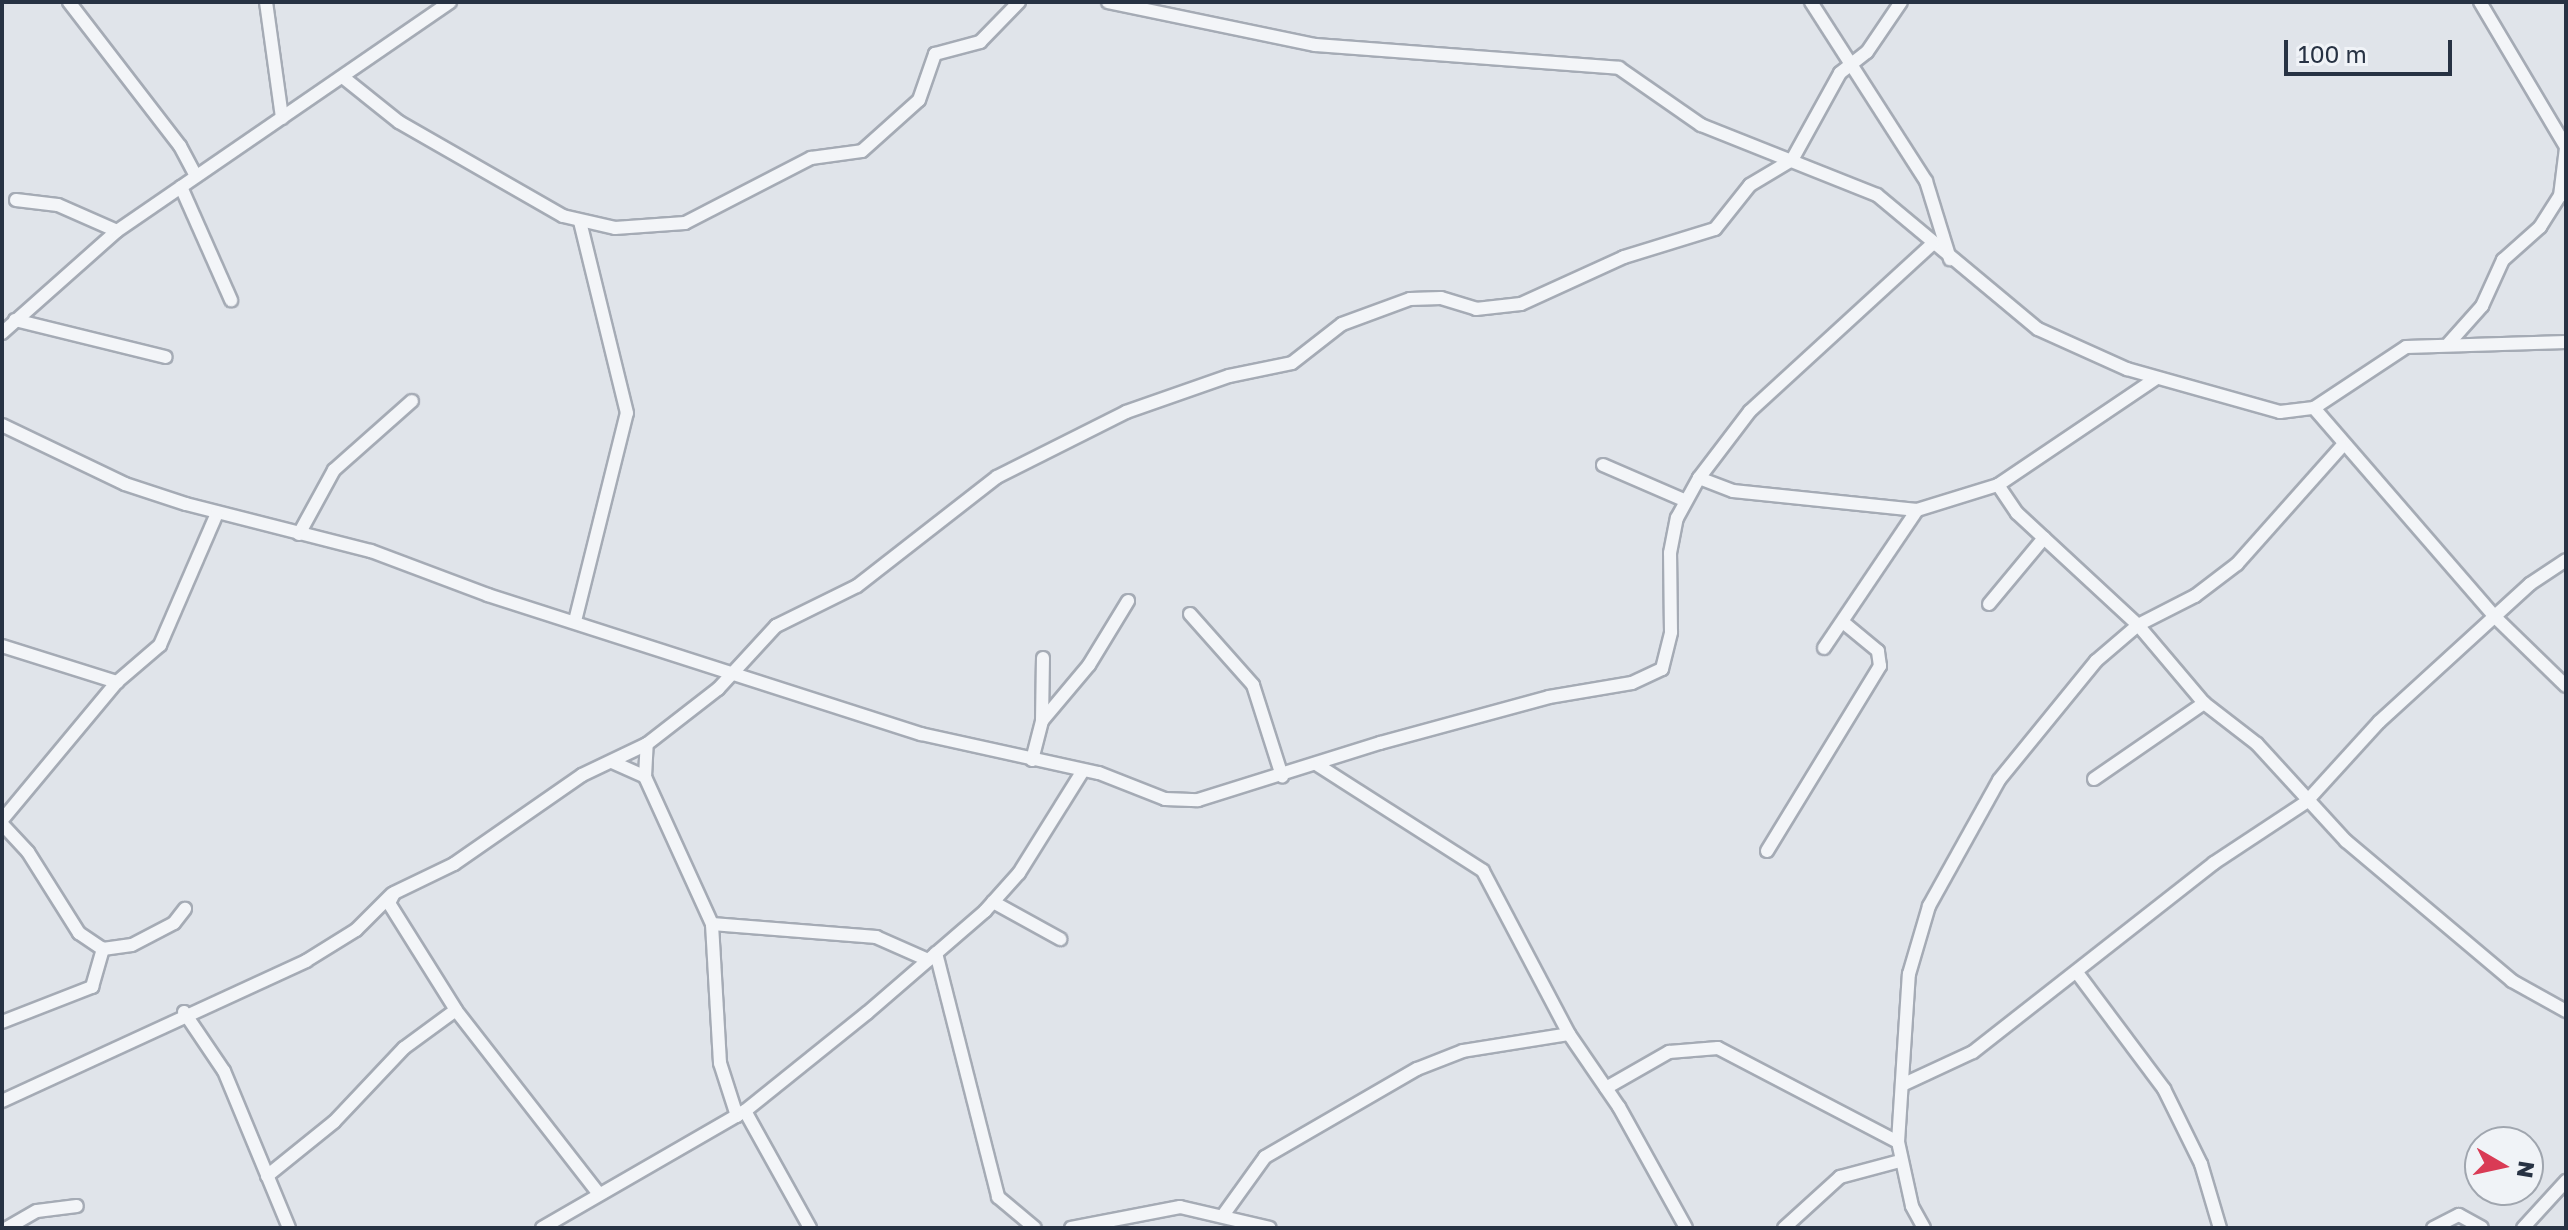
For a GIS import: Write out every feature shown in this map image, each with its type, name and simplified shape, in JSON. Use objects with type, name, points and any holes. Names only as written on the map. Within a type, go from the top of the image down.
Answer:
[{"type":"street","points":[[69,2],[180,146],[196,176]]},
{"type":"street","points":[[266,2],[282,118]]},
{"type":"street","points":[[2,333],[117,231],[344,78],[450,2]]},
{"type":"street","points":[[344,78],[399,122],[580,222],[615,228],[685,223],[819,155],[862,151],[919,100],[935,54],[980,42],[1019,2]]},
{"type":"street","points":[[1108,2],[1315,45],[1619,68],[1701,125],[1877,195],[1950,259],[2038,329],[2155,379],[2280,412],[2314,408],[2406,347],[2449,343],[2566,342]]},
{"type":"street","points":[[1811,2],[1926,181],[1950,259]]},
{"type":"street","points":[[2,1101],[53,1082],[184,1012],[306,961],[356,930],[394,893],[454,864],[582,775],[647,744],[734,673],[766,633],[857,586],[997,477],[1126,412],[1229,376],[1292,363],[1342,324],[1410,299],[1441,298],[1476,309],[1521,304],[1624,257],[1715,229],[1750,185],[1792,160],[1852,63],[1881,35],[1901,2]]},
{"type":"street","points":[[2449,343],[2482,306],[2503,260],[2540,227],[2563,192],[2566,147],[2480,2]]},
{"type":"street","points":[[181,187],[231,300]]},
{"type":"street","points":[[16,200],[58,205],[117,231]]},
{"type":"street","points":[[575,621],[627,413],[580,222]]},
{"type":"street","points":[[2,425],[125,484],[217,513],[371,551],[921,734],[1082,772],[1180,802],[1282,776],[1549,697],[1651,678],[1669,652],[1670,553],[1686,501],[1699,478],[1750,411],[1932,244]]},
{"type":"street","points":[[15,320],[166,357]]},
{"type":"street","points":[[1699,478],[1733,491],[1917,510],[1998,485],[2155,379]]},
{"type":"street","points":[[299,534],[334,470],[412,401]]},
{"type":"street","points":[[2314,408],[2342,446],[2494,616],[2566,686]]},
{"type":"street","points":[[1924,1228],[1900,1161],[1898,1142],[1909,974],[1929,906],[1999,780],[2096,661],[2138,625],[2195,596],[2237,564],[2342,446]]},
{"type":"street","points":[[1603,465],[1686,501]]},
{"type":"street","points":[[1998,485],[2044,538],[2138,625],[2204,703],[2257,744],[2306,802],[2512,981],[2566,1011]]},
{"type":"street","points":[[1824,648],[1917,510]]},
{"type":"street","points":[[185,909],[174,923],[132,945],[103,949],[79,933],[28,852],[2,822],[117,682],[171,629],[217,513]]},
{"type":"street","points":[[1989,604],[2044,538]]},
{"type":"street","points":[[1902,1085],[1973,1052],[2078,974],[2214,863],[2306,802],[2379,722],[2494,616],[2566,560]]},
{"type":"street","points":[[1042,721],[1089,665],[1128,601]]},
{"type":"street","points":[[1190,614],[1253,685],[1282,776]]},
{"type":"street","points":[[1767,851],[1880,666],[1878,651],[1843,622]]},
{"type":"street","points":[[2,646],[117,682]]},
{"type":"street","points":[[1032,760],[1042,721],[1043,658]]},
{"type":"street","points":[[2094,779],[2204,703]]},
{"type":"street","points":[[647,744],[645,777],[712,924],[720,1063],[741,1114],[810,1228]]},
{"type":"street","points":[[612,762],[645,777]]},
{"type":"street","points":[[1316,764],[1483,871],[1569,1034],[1606,1088],[1686,1228]]},
{"type":"street","points":[[542,1228],[741,1114],[932,957],[993,902],[1052,827],[1082,772]]},
{"type":"street","points":[[394,893],[392,911],[456,1010],[599,1194]]},
{"type":"street","points":[[993,902],[1060,939]]},
{"type":"street","points":[[712,924],[876,937],[932,957]]},
{"type":"street","points":[[2,1022],[92,987],[103,949]]},
{"type":"street","points":[[932,957],[998,1197],[1016,1218],[1035,1228]]},
{"type":"street","points":[[2078,974],[2164,1089],[2201,1164],[2220,1228]]},
{"type":"street","points":[[267,1176],[334,1122],[404,1048],[456,1010]]},
{"type":"street","points":[[184,1012],[213,1050],[289,1228]]},
{"type":"street","points":[[1224,1214],[1265,1157],[1417,1069],[1463,1051],[1569,1034]]},
{"type":"street","points":[[1606,1088],[1669,1052],[1718,1048],[1898,1142]]},
{"type":"street","points":[[1784,1228],[1840,1177],[1900,1161]]},
{"type":"street","points":[[2523,1228],[2566,1181]]},
{"type":"street","points":[[7,1228],[37,1211],[77,1206]]},
{"type":"street","points":[[1071,1228],[1180,1207],[1224,1214],[1270,1228]]},
{"type":"street","points":[[2433,1228],[2459,1215],[2482,1228]]}]
